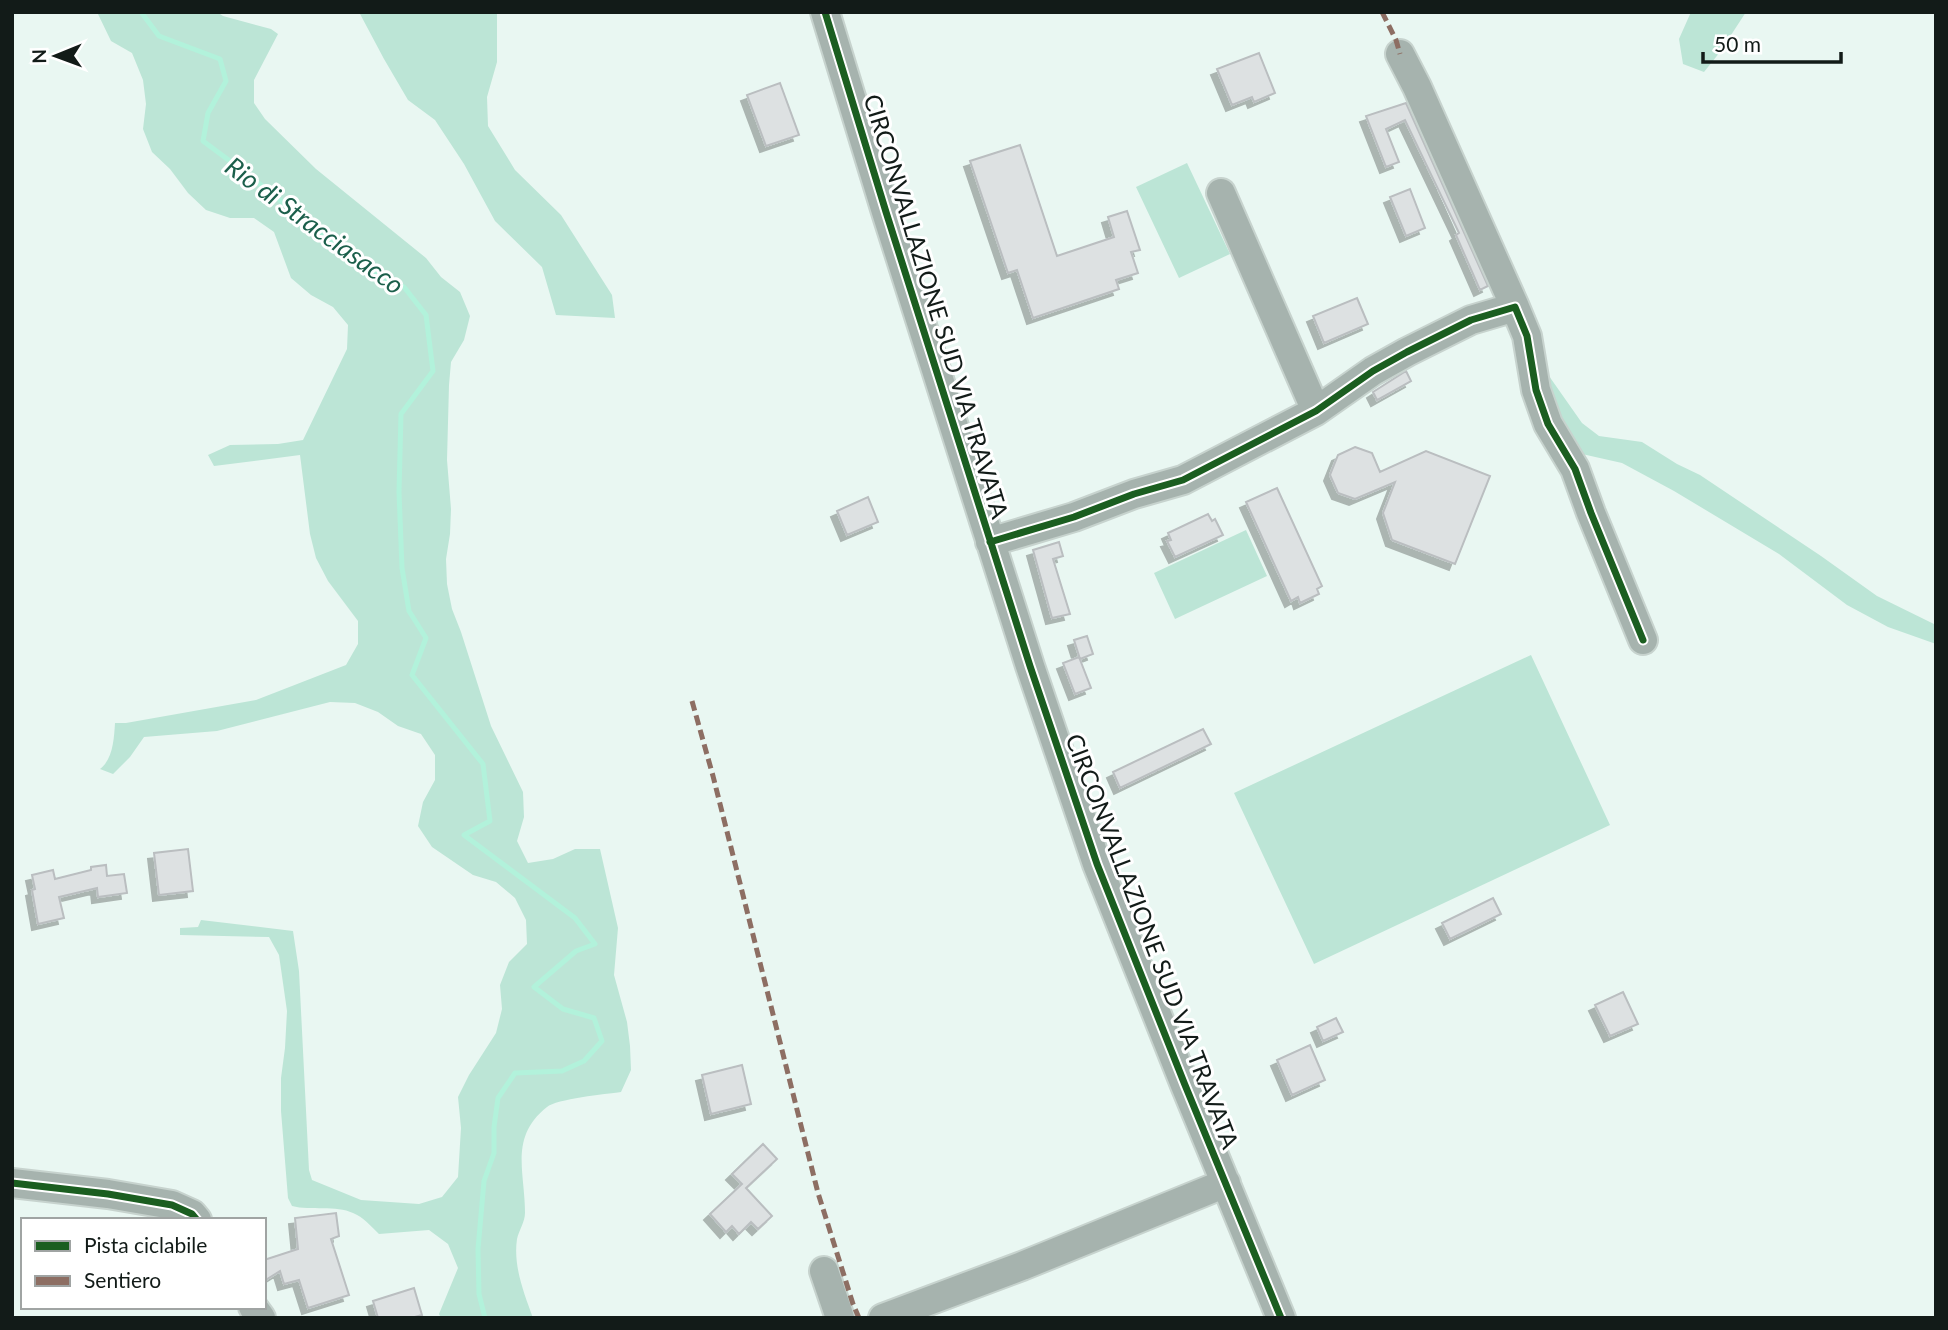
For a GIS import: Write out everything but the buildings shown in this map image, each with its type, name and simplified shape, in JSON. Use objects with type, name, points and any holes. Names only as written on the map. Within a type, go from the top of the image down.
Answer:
[{"type":"street","name":"CIRCONVALLAZIONE SUD VIA TRAVATA","points":[[825,12],[990,542],[1097,864],[1281,1318]]},
{"type":"street","points":[[1400,54],[1515,307],[1527,336],[1536,390],[1548,424],[1575,469],[1643,640]]},
{"type":"street","points":[[1221,192],[1315,411]]},
{"type":"street","points":[[990,542],[1183,480],[1315,411],[1373,371],[1407,352],[1471,320],[1515,307]]},
{"type":"street","points":[[883,1318],[1022,1266],[1226,1182]]},
{"type":"street","points":[[12,1184],[108,1194],[172,1205],[195,1218]]},
{"type":"street","points":[[824,1271],[840,1318]]},
{"type":"green space","points":[[97,12],[217,12],[271,29],[278,34],[254,80],[254,103],[265,119],[316,169],[426,258],[441,277],[460,292],[470,316],[464,340],[451,362],[449,385],[447,460],[451,509],[446,559],[452,609],[491,726],[523,792],[524,817],[517,841],[528,863],[553,859],[575,849],[600,849],[618,928],[614,975],[627,1022],[630,1046],[631,1070],[621,1092],[552,1104],[535,1118],[523,1143],[525,1216],[516,1249],[520,1279],[533,1318],[441,1318],[439,1314],[458,1268],[448,1244],[429,1230],[379,1234],[353,1213],[292,1206],[288,1198],[281,1111],[287,1011],[279,955],[269,937],[180,935],[180,928],[198,927],[201,920],[293,931],[299,971],[309,1170],[312,1180],[361,1200],[419,1204],[442,1197],[458,1177],[461,1128],[458,1097],[496,1033],[502,1009],[500,985],[509,962],[527,944],[526,920],[515,898],[496,882],[473,875],[432,847],[418,826],[423,802],[435,780],[435,755],[421,734],[398,726],[378,712],[355,703],[330,702],[217,731],[144,737],[130,757],[113,774],[100,769],[110,754],[115,723],[256,700],[346,665],[358,644],[358,621],[328,581],[316,558],[310,534],[300,455],[214,466],[208,455],[230,445],[278,444],[303,440],[347,349],[348,325],[333,307],[311,295],[291,278],[274,232],[254,218],[230,218],[206,210],[152,152],[143,129],[146,104],[143,80],[132,53],[111,41]]},
{"type":"green space","points":[[359,12],[497,12],[497,62],[487,97],[488,126],[515,170],[561,215],[612,295],[615,318],[556,315],[542,267],[495,221],[464,164],[435,120],[408,100]]},
{"type":"green space","points":[[1691,12],[1746,12],[1704,72],[1683,64],[1679,39]]},
{"type":"green space","points":[[1187,163],[1230,254],[1179,278],[1136,187]]},
{"type":"green space","points":[[1549,376],[1582,423],[1599,436],[1642,442],[1700,475],[1877,596],[1936,625],[1936,644],[1888,627],[1847,605],[1779,554],[1622,463],[1582,454],[1574,447],[1552,401]]},
{"type":"green space","points":[[1246,530],[1267,576],[1175,619],[1154,573]]},
{"type":"green space","points":[[1531,655],[1610,825],[1314,964],[1234,793]]},
{"type":"waterway","name":"Rio di Stracciasacco","points":[[141,12],[159,36],[220,59],[226,81],[208,113],[203,141],[371,272],[404,287],[426,315],[433,371],[401,414],[399,492],[402,568],[409,611],[426,638],[412,675],[483,764],[490,821],[464,835],[575,918],[595,944],[576,951],[534,987],[563,1009],[594,1018],[602,1041],[584,1061],[562,1071],[515,1073],[498,1098],[494,1153],[484,1181],[478,1249],[479,1294],[485,1318]]},
{"type":"marked path","points":[[1382,12],[1400,54]]},
{"type":"marked path","points":[[692,701],[818,1193],[859,1318]]},
{"type":"cycle path","points":[[825,12],[1030,666],[1097,864],[1281,1318]]},
{"type":"cycle path","points":[[990,542],[1183,480],[1316,411],[1373,371],[1407,352],[1471,320],[1515,307],[1527,336],[1536,390],[1548,424],[1575,469],[1643,640]]},
{"type":"cycle path","points":[[12,1183],[108,1194],[172,1205],[195,1218]]}]
